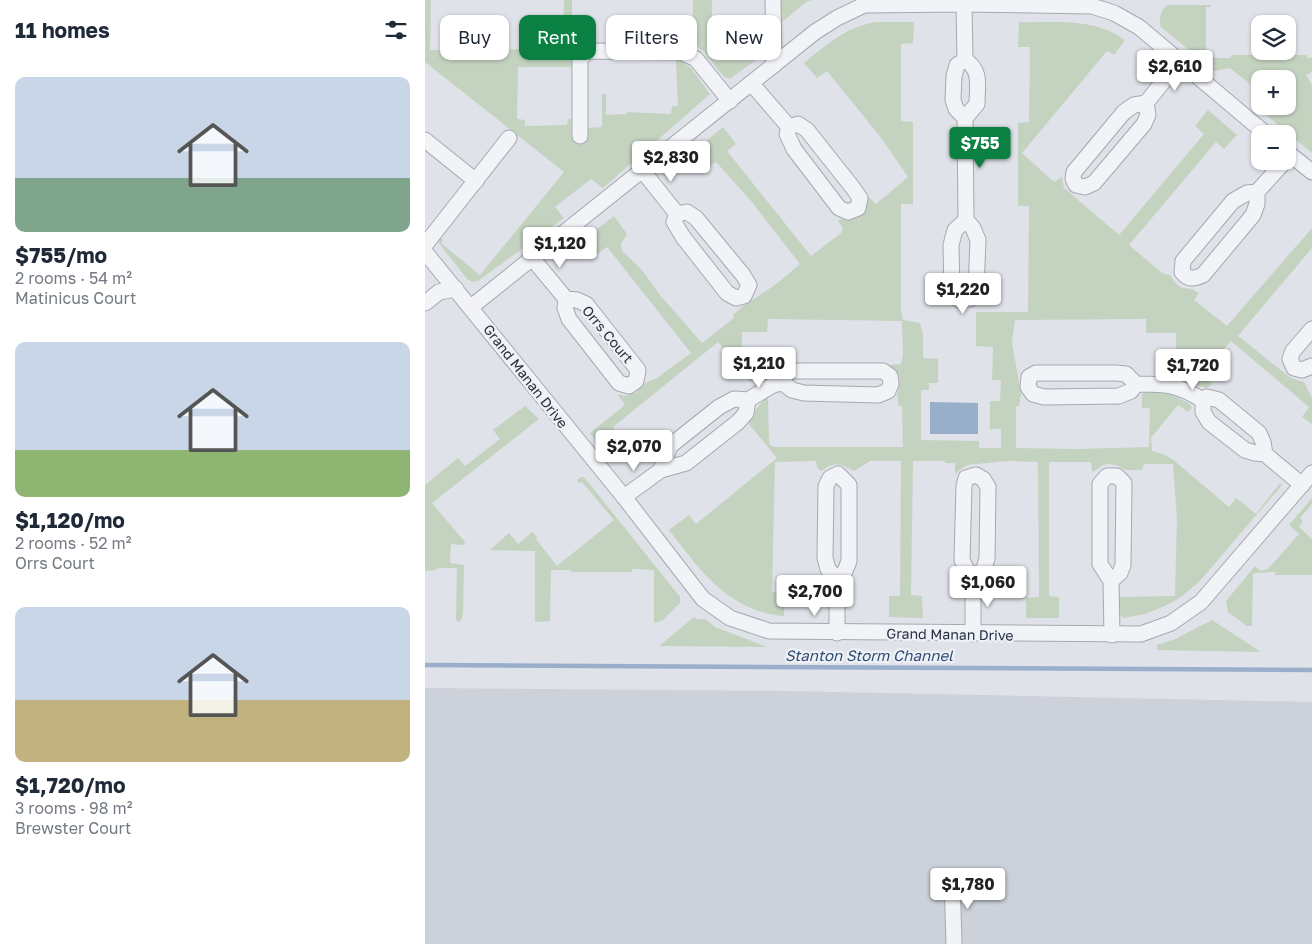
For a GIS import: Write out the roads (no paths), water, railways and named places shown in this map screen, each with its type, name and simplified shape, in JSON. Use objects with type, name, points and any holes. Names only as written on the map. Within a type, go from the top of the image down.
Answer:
[{"type":"street","points":[[773,0],[773,65]]},
{"type":"street","points":[[964,1],[965,60]]},
{"type":"street","points":[[471,307],[815,32],[837,18],[864,5],[964,1],[1092,6],[1114,13],[1139,27],[1255,125]]},
{"type":"street","points":[[580,136],[580,60],[589,51],[681,52],[696,59],[730,101]]},
{"type":"street","points":[[965,60],[971,63],[977,70],[977,104],[973,111],[965,118]]},
{"type":"street","points":[[965,60],[957,65],[954,76],[953,100],[956,109],[965,118],[966,220]]},
{"type":"street","points":[[1146,103],[1148,115],[1143,124],[1094,183],[1085,187],[1077,185],[1073,179],[1073,172],[1125,112],[1134,105],[1146,103],[1179,62]]},
{"type":"street","points":[[751,83],[789,127]]},
{"type":"street","points":[[798,124],[807,130],[860,198],[858,208],[848,212],[839,208],[794,149],[787,134],[789,127],[798,124]]},
{"type":"street","points":[[425,245],[509,138]]},
{"type":"street","points":[[425,140],[476,181]]},
{"type":"street","points":[[1296,161],[1312,172]]},
{"type":"street","points":[[642,170],[677,214]]},
{"type":"street","points":[[1257,192],[1247,193],[1233,201],[1183,262],[1182,272],[1185,276],[1194,279],[1203,276],[1253,215],[1257,204],[1257,192],[1276,170]]},
{"type":"street","points":[[687,212],[696,218],[743,274],[749,285],[744,296],[736,298],[727,293],[683,237],[674,222],[677,214],[687,212]]},
{"type":"street","name":"Grand Manan Drive","points":[[425,252],[471,307],[703,599],[730,618],[769,631],[1141,634],[1171,623],[1201,602],[1312,473]]},
{"type":"street","name":"Orrs Court","points":[[532,258],[566,299],[577,300],[586,304],[638,370],[636,381],[629,386],[619,384],[569,320],[565,308],[566,299]]},
{"type":"street","points":[[425,303],[439,292],[456,289]]},
{"type":"street","points":[[1312,329],[1293,351],[1290,360],[1295,368],[1302,370],[1312,366]]},
{"type":"street","points":[[661,470],[670,446],[719,407],[734,399],[748,400],[773,385],[783,383],[792,390],[804,394],[879,395],[888,391],[891,384],[890,376],[883,371],[787,371],[783,383]]},
{"type":"street","points":[[1136,384],[1131,391],[1119,396],[1044,397],[1033,394],[1028,387],[1029,377],[1036,373],[1116,373],[1126,374],[1136,384],[1177,386],[1188,390],[1204,401]]},
{"type":"street","points":[[1265,454],[1259,433],[1219,400],[1207,397],[1203,403],[1203,412],[1209,422],[1245,450],[1265,454],[1302,485]]},
{"type":"street","points":[[624,498],[661,470],[686,463],[738,422],[746,412],[748,400]]},
{"type":"street","points":[[837,580],[845,571],[849,561],[849,485],[838,474],[830,478],[826,486],[825,558],[828,569],[837,580],[837,633]]},
{"type":"street","points":[[973,582],[984,568],[987,559],[988,486],[983,479],[976,475],[967,478],[964,486],[962,560],[973,582],[973,634]]},
{"type":"street","points":[[1111,581],[1120,573],[1123,565],[1124,483],[1117,476],[1107,476],[1100,484],[1100,564],[1111,581],[1112,635]]},
{"type":"street","points":[[952,877],[954,944]]},
{"type":"water","points":[[930,402],[978,403],[978,434],[930,434]]},
{"type":"waterway","name":"Stanton Storm Channel","points":[[425,665],[1312,670]]}]
